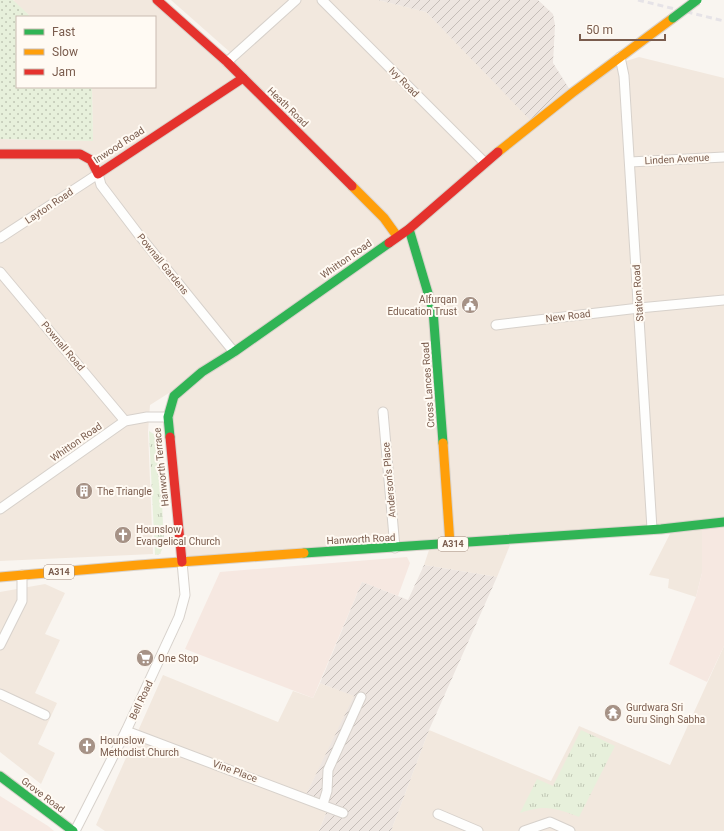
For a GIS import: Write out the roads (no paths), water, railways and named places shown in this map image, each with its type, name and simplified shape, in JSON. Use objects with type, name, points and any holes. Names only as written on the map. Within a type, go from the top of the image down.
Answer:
[{"type":"main road","name":"Heath Road","points":[[157,0],[227,62],[384,218],[397,236]]},
{"type":"main road","name":"Whitton Road","points":[[168,417],[174,396],[202,372],[234,352],[409,229],[485,163],[572,93],[697,0]]},
{"type":"main road","name":"Inwood Road","points":[[0,154],[80,154],[90,160],[98,174],[243,78]]},
{"type":"main road","name":"Cross Lances Road","points":[[409,229],[433,310],[450,544]]},
{"type":"main road","name":"Hanworth Terrace","points":[[168,417],[182,562]]},
{"type":"main road","name":"Hanworth Road","points":[[0,577],[182,562],[395,548],[652,528],[703,526],[724,522]]},
{"type":"main road","name":"Grove Road","points":[[0,776],[74,831]]},
{"type":"street","points":[[227,62],[296,0]]},
{"type":"street","name":"Ivy Road","points":[[322,0],[485,163]]},
{"type":"street","name":"Station Road","points":[[620,57],[624,76],[630,162],[652,528]]},
{"type":"street","name":"Linden Avenue","points":[[630,162],[724,156]]},
{"type":"street","name":"Layton Road","points":[[0,238],[98,174]]},
{"type":"street","name":"Pownall Gardens","points":[[98,174],[102,185],[139,235],[234,352]]},
{"type":"street","name":"Pownall Road","points":[[0,272],[125,421]]},
{"type":"street","name":"New Road","points":[[496,325],[639,308],[724,300]]},
{"type":"street","name":"Anderson's Place","points":[[383,412],[395,548]]},
{"type":"street","name":"Whitton Road","points":[[0,509],[125,421],[147,416],[168,417]]},
{"type":"street","name":"Bell Road","points":[[74,831],[126,731],[179,617],[185,595],[182,562]]},
{"type":"street","points":[[0,645],[22,601],[22,575]]},
{"type":"street","points":[[0,694],[45,715]]},
{"type":"street","points":[[323,804],[328,791],[328,770],[361,697]]},
{"type":"street","name":"Vine Place","points":[[126,731],[323,804],[343,813]]},
{"type":"street","points":[[438,814],[456,827],[478,831]]},
{"type":"street","points":[[524,831],[550,822],[570,831]]},
{"type":"railway","points":[[638,0],[724,21]]},
{"type":"place","name":"Alfurqan Education Trust","points":[[470,305]]},
{"type":"place","name":"The Triangle","points":[[84,491]]},
{"type":"place","name":"Hounslow Evangelical Church","points":[[123,535]]},
{"type":"place","name":"One Stop","points":[[145,658]]},
{"type":"place","name":"Gurdwara Sri Guru Singh Sabha","points":[[613,713]]},
{"type":"place","name":"Hounslow Methodist Church","points":[[87,746]]}]
